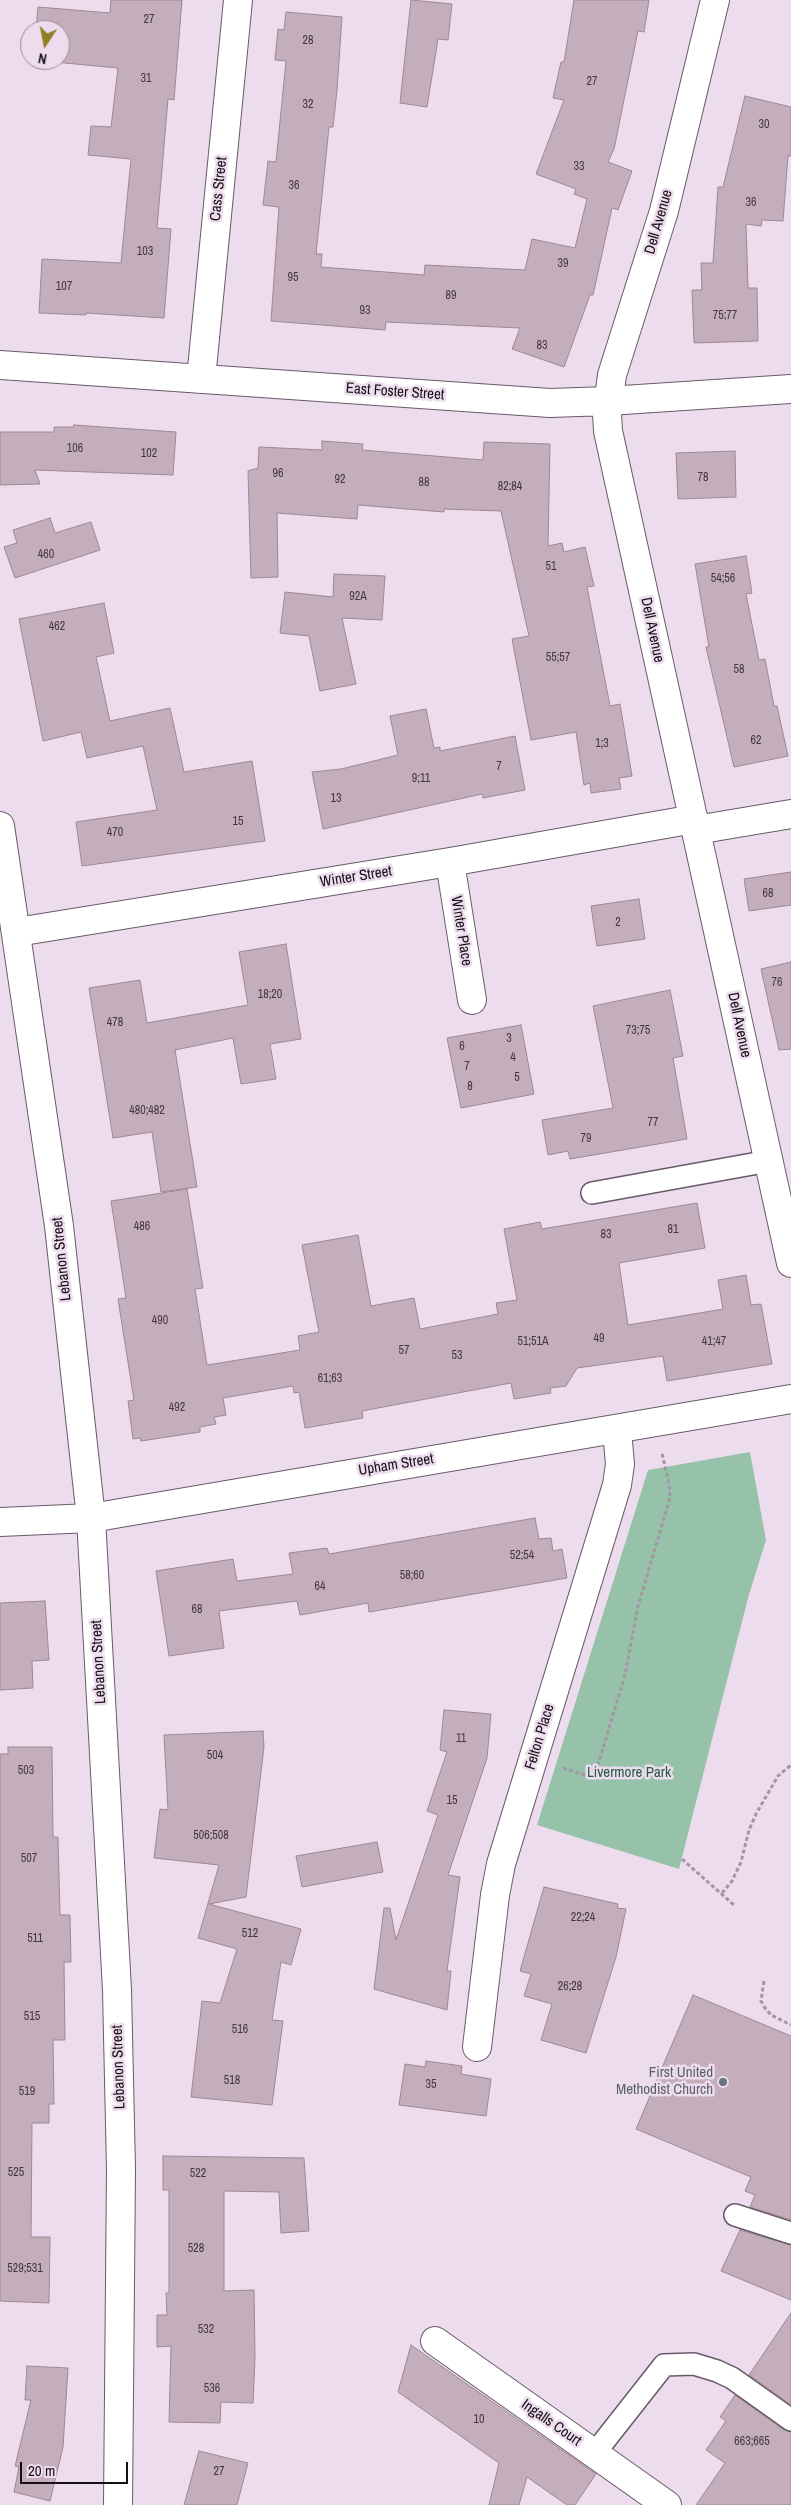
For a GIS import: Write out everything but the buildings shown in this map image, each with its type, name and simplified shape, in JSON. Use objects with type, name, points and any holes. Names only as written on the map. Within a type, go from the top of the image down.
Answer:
[{"type":"street","name":"Cass Street","points":[[201,379],[238,0]]},
{"type":"street","name":"Dell Avenue","points":[[715,0],[664,211],[618,353],[608,402],[608,431],[791,1263]]},
{"type":"street","name":"East Foster Street","points":[[0,365],[550,403],[608,402],[791,389]]},
{"type":"street","name":"Winter Street","points":[[17,932],[695,824],[791,814]]},
{"type":"street","name":"Lebanon Street","points":[[0,828],[17,932],[59,1226],[90,1518],[117,2010],[121,2169],[121,2384],[118,2505]]},
{"type":"street","name":"Winter Place","points":[[450,862],[472,1000]]},
{"type":"street","name":"Upham Street","points":[[0,1522],[90,1518],[791,1399]]},
{"type":"street","name":"Felton Place","points":[[477,2047],[495,1896],[501,1864],[617,1485],[620,1464],[617,1430]]},
{"type":"street","name":"Ingalls Court","points":[[435,2341],[667,2505]]},
{"type":"lane","points":[[592,1193],[769,1161]]},
{"type":"lane","points":[[736,2215],[791,2233]]},
{"type":"lane","points":[[594,2454],[664,2365],[694,2364],[717,2371],[732,2378],[791,2420]]},
{"type":"path","points":[[534,1759],[594,1778],[625,1675],[638,1606],[670,1498],[669,1484],[655,1423]]},
{"type":"path","points":[[722,1893],[741,1862],[749,1830],[756,1814],[778,1776],[791,1765]]},
{"type":"path","points":[[682,1858],[735,1906]]},
{"type":"path","points":[[764,1981],[761,2001],[765,2008],[771,2015],[791,2025]]},
{"type":"green space","name":"Livermore Park","points":[[750,1452],[766,1540],[748,1598],[679,1869],[537,1825],[648,1470]]},
{"type":"place","name":"First United Methodist Church","points":[[723,2082]]}]
